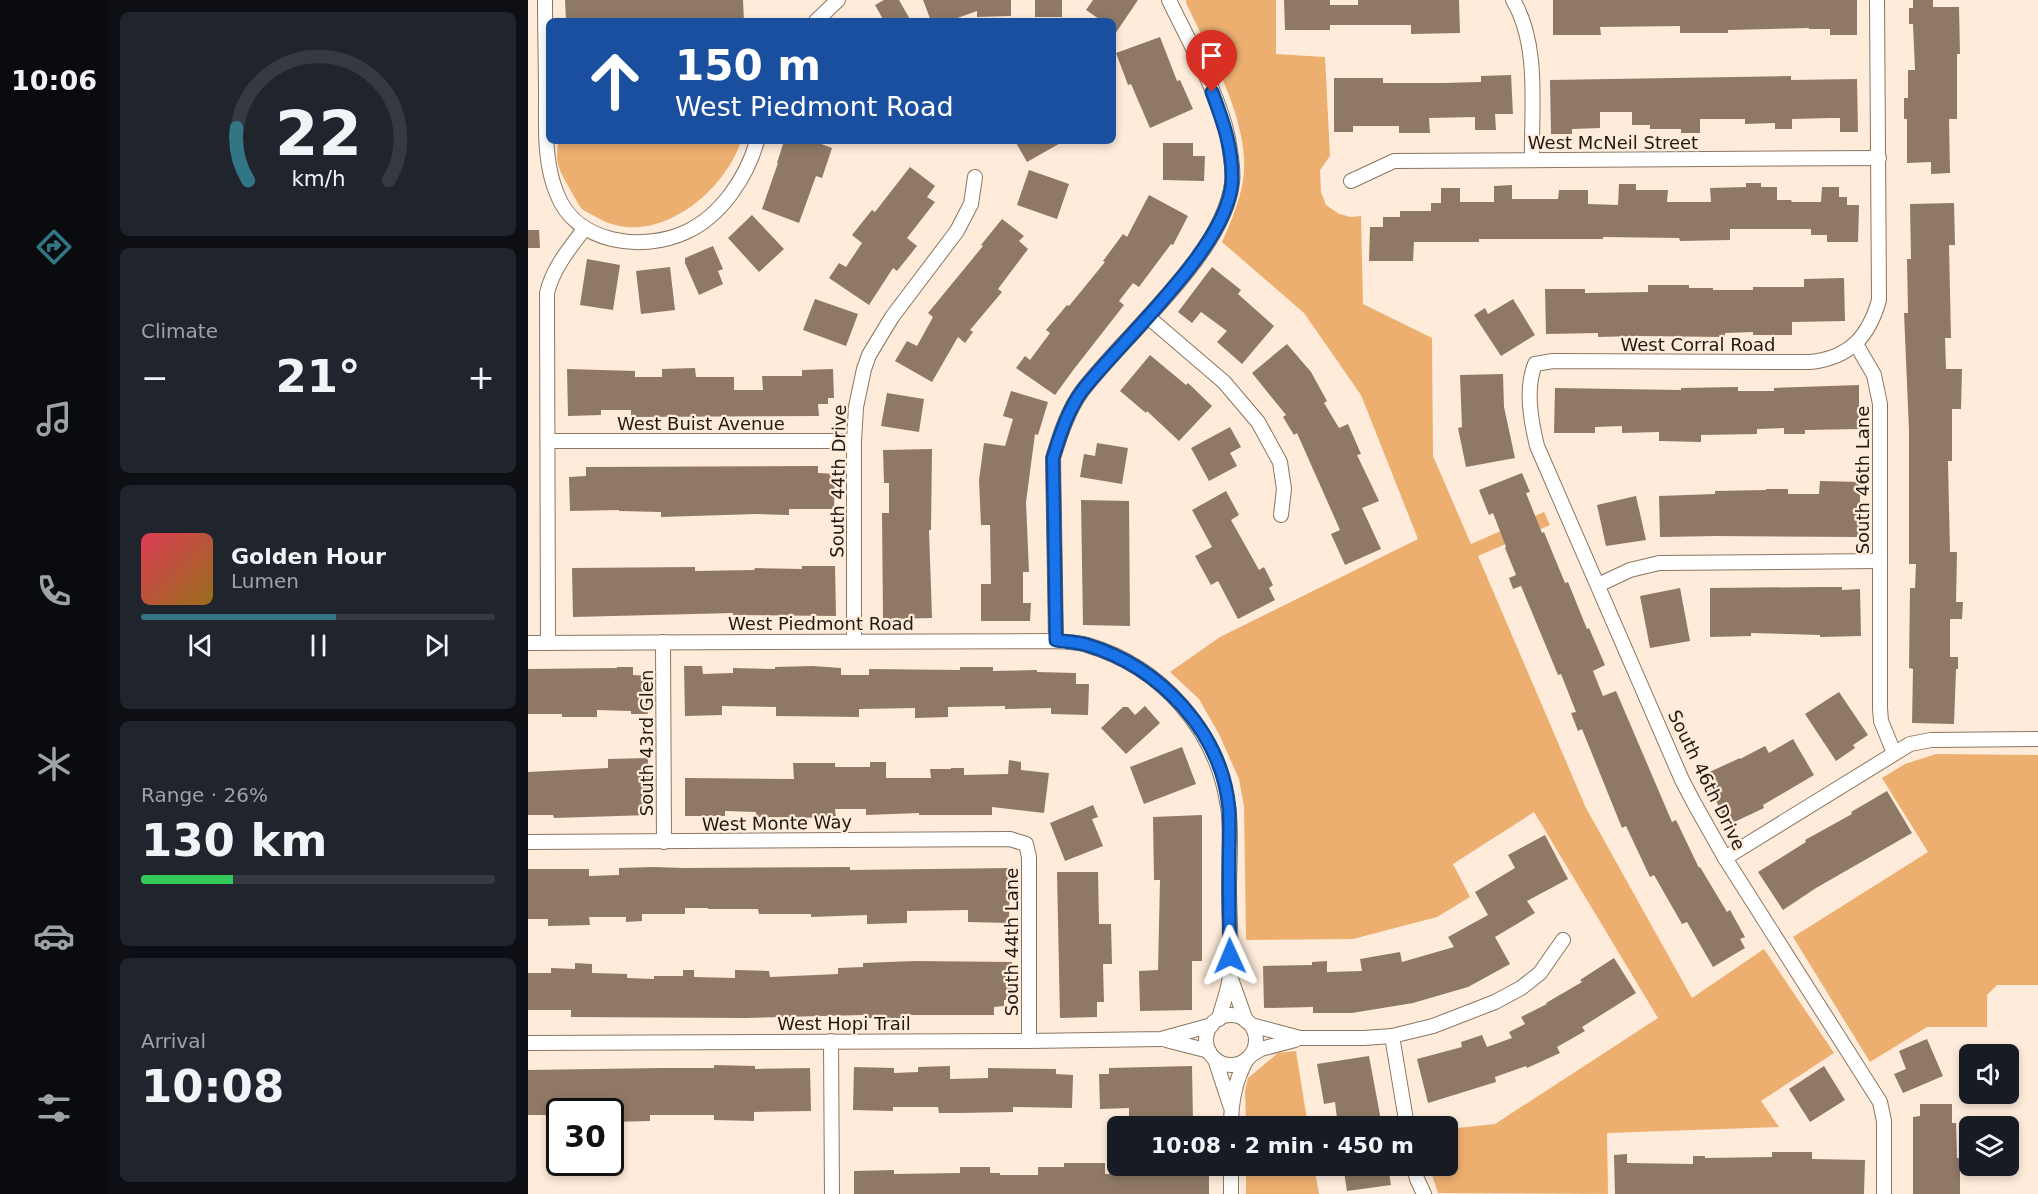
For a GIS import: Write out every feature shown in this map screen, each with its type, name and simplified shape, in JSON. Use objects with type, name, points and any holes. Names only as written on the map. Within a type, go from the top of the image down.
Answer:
[{"type":"street","points":[[545,0],[546,82]]},
{"type":"street","points":[[819,18],[838,0]]},
{"type":"street","points":[[1056,640],[1053,458],[1062,429],[1081,392],[1191,265],[1215,230],[1232,183],[1227,136],[1221,116],[1169,0]]},
{"type":"street","points":[[1513,0],[1520,12],[1531,57],[1532,160]]},
{"type":"street","points":[[1856,344],[1874,318],[1879,300],[1877,0]]},
{"type":"street","points":[[547,144],[547,165],[557,196],[567,212],[585,228],[621,243],[667,239],[687,232],[723,203],[734,189],[740,181],[756,144]]},
{"type":"street","name":"West McNeil Street","points":[[1351,181],[1394,160],[1879,158]]},
{"type":"street","name":"South 44th Drive","points":[[854,640],[854,441],[856,407],[864,369],[869,355],[892,317],[957,231],[971,204],[975,177]]},
{"type":"street","points":[[548,643],[547,294],[551,278],[558,265],[585,228]]},
{"type":"street","points":[[1148,317],[1224,382],[1258,422],[1280,462],[1284,489],[1281,515]]},
{"type":"street","name":"West Corral Road","points":[[1535,364],[1553,361],[1810,362],[1835,357],[1856,344]]},
{"type":"street","name":"South 46th Lane","points":[[1856,344],[1874,375],[1880,404],[1880,708],[1881,721],[1894,753]]},
{"type":"street","name":"South 46th Drive","points":[[1535,364],[1530,375],[1531,411],[1537,446],[1683,780],[1725,858],[1880,1102],[1884,1121],[1884,1194]]},
{"type":"street","name":"West Buist Avenue","points":[[548,441],[854,441]]},
{"type":"street","points":[[1598,585],[1630,570],[1659,563],[1880,561]]},
{"type":"street","name":"West Piedmont Road","points":[[528,643],[1056,640],[1086,644],[1112,654],[1145,672],[1174,697],[1209,744],[1220,767],[1229,808],[1230,976]]},
{"type":"street","name":"South 43rd Glen","points":[[663,642],[664,843]]},
{"type":"street","points":[[1725,858],[1910,744],[1931,741],[2038,739]]},
{"type":"street","name":"West Monte Way","points":[[528,842],[664,843],[1010,839],[1026,844]]},
{"type":"street","name":"South 44th Lane","points":[[1026,844],[1029,857],[1029,1041]]},
{"type":"street","name":"West Hopi Trail","points":[[1161,1039],[1212,1054],[1225,1064],[1231,1065],[1242,1062],[1261,1049],[1300,1038],[1392,1036],[1433,1026],[1495,1002],[1521,988],[1540,973],[1563,940]]},
{"type":"street","points":[[1230,976],[1215,1022],[1207,1038],[1231,1110]]},
{"type":"street","points":[[1230,976],[1256,1040],[1237,1078],[1231,1116]]},
{"type":"street","name":"West Hopi Trail","points":[[528,1043],[1161,1039],[1233,1016],[1300,1038]]},
{"type":"street","points":[[1392,1036],[1405,1116]]},
{"type":"street","points":[[831,1041],[832,1194]]},
{"type":"street","points":[[1231,1176],[1232,1194]]},
{"type":"street","points":[[1416,1176],[1424,1194]]},
{"type":"shaded area","points":[[1186,0],[1276,0],[1276,54],[1325,57],[1330,156],[1320,170],[1321,192],[1326,205],[1339,214],[1351,217],[1361,216],[1363,304],[1432,338],[1433,456],[1471,544],[1544,512],[1550,525],[1478,556],[1586,808],[1692,998],[1764,949],[1834,1053],[1761,1101],[1779,1127],[1607,1133],[1608,1194],[1438,1193],[1432,1176],[1458,1176],[1458,1128],[1495,1124],[1658,1018],[1534,812],[1453,864],[1470,897],[1437,917],[1353,939],[1246,940],[1244,806],[1239,779],[1219,734],[1199,699],[1170,672],[1220,637],[1418,539],[1361,395],[1304,313],[1222,242],[1243,181],[1244,159],[1241,136],[1227,90]]},
{"type":"shaded area","points":[[558,144],[740,144],[732,161],[719,180],[703,197],[684,211],[663,222],[641,227],[619,226],[582,209],[562,175],[557,158]]},
{"type":"shaded area","points":[[1936,754],[2038,755],[2038,985],[1997,985],[1987,995],[1987,1027],[1927,1027],[1870,1062],[1793,937],[1928,852],[1882,778],[1905,764]]},
{"type":"shaded area","points":[[1296,1051],[1306,1116],[1246,1116],[1245,1092],[1248,1078],[1278,1053]]},
{"type":"shaded area","points":[[1246,1176],[1316,1176],[1319,1194],[1246,1194]]},
{"type":"building","points":[[565,0],[743,0],[744,18],[566,18]]},
{"type":"building","points":[[884,0],[899,0],[909,18],[882,18],[875,5]]},
{"type":"building","points":[[923,0],[1011,0],[1011,16],[977,17],[977,11],[957,18],[930,18]]},
{"type":"building","points":[[1035,0],[1062,0],[1062,17],[1035,17]]},
{"type":"building","points":[[1093,0],[1138,0],[1116,33],[1116,18],[1098,18],[1086,10]]},
{"type":"building","points":[[1284,0],[1330,0],[1330,5],[1358,5],[1358,0],[1459,0],[1460,33],[1411,34],[1411,25],[1330,25],[1330,30],[1285,30]]},
{"type":"building","points":[[1553,0],[1857,0],[1857,35],[1830,35],[1830,29],[1809,28],[1728,30],[1728,33],[1680,33],[1680,26],[1600,27],[1601,35],[1553,35]]},
{"type":"building","points":[[1913,0],[1933,0],[1933,7],[1959,7],[1960,54],[1957,54],[1957,119],[1949,119],[1950,173],[1931,174],[1931,162],[1907,163],[1907,119],[1904,119],[1904,98],[1908,98],[1908,70],[1915,70],[1913,24],[1909,24],[1909,8],[1913,8]]},
{"type":"building","points":[[1160,37],[1177,81],[1180,80],[1193,109],[1150,128],[1131,84],[1128,85],[1116,53]]},
{"type":"building","points":[[1511,75],[1513,114],[1495,114],[1496,130],[1475,130],[1475,117],[1429,118],[1430,133],[1399,133],[1399,126],[1353,126],[1353,132],[1334,132],[1334,78],[1383,78],[1383,83],[1444,83],[1481,82],[1481,76]]},
{"type":"building","points":[[1791,76],[1791,80],[1857,79],[1858,132],[1840,132],[1840,118],[1831,118],[1792,119],[1792,129],[1775,129],[1775,123],[1745,124],[1745,119],[1700,119],[1700,133],[1681,133],[1681,129],[1650,129],[1650,125],[1632,125],[1632,112],[1600,112],[1600,128],[1572,129],[1572,134],[1551,134],[1550,80]]},
{"type":"building","points":[[1163,143],[1193,143],[1193,156],[1205,156],[1204,181],[1163,180]]},
{"type":"building","points":[[783,144],[821,144],[832,148],[822,178],[816,176],[799,223],[762,209]]},
{"type":"building","points":[[1017,144],[1059,144],[1027,162]]},
{"type":"building","points":[[910,167],[935,186],[927,197],[935,202],[907,238],[917,246],[897,271],[893,268],[869,305],[829,278],[839,263],[846,267],[862,243],[852,235],[872,210],[875,212]]},
{"type":"building","points":[[1029,170],[1069,184],[1057,219],[1017,205]]},
{"type":"building","points":[[1746,183],[1761,183],[1761,187],[1777,187],[1777,200],[1791,200],[1792,202],[1821,202],[1822,187],[1839,187],[1839,197],[1847,197],[1847,205],[1859,205],[1858,242],[1827,242],[1827,235],[1811,235],[1811,229],[1730,229],[1730,240],[1680,241],[1679,238],[1603,237],[1603,239],[1479,239],[1479,242],[1414,242],[1413,261],[1369,261],[1370,227],[1383,227],[1383,217],[1400,217],[1400,211],[1431,211],[1431,203],[1441,203],[1441,188],[1460,188],[1460,202],[1494,202],[1494,186],[1512,185],[1512,199],[1558,199],[1559,190],[1588,190],[1588,204],[1618,205],[1619,184],[1636,184],[1636,190],[1668,190],[1667,202],[1711,202],[1710,188],[1746,187]]},
{"type":"building","points":[[1149,195],[1188,216],[1173,245],[1171,244],[1139,287],[1133,283],[1119,301],[1124,305],[1055,395],[1016,368],[1025,356],[1030,360],[1050,333],[1046,330],[1105,262],[1103,261],[1123,234],[1127,237]]},
{"type":"building","points":[[1954,203],[1955,245],[1949,245],[1951,338],[1945,338],[1946,369],[1962,369],[1961,409],[1952,409],[1952,461],[1948,461],[1950,552],[1957,552],[1956,602],[1963,602],[1962,619],[1950,619],[1950,657],[1958,657],[1954,724],[1912,723],[1913,669],[1909,668],[1910,588],[1915,588],[1916,564],[1909,564],[1909,430],[1904,313],[1908,313],[1907,259],[1911,259],[1910,204]]},
{"type":"building","points":[[752,215],[784,249],[759,272],[728,238]]},
{"type":"building","points":[[1002,219],[1024,236],[1019,241],[1028,249],[998,289],[1002,292],[970,330],[973,332],[965,343],[958,337],[932,382],[895,361],[907,341],[917,346],[933,317],[928,313]]},
{"type":"building","points":[[528,230],[539,230],[540,248],[528,248]]},
{"type":"building","points":[[713,246],[723,269],[718,271],[723,284],[699,295],[685,258]]},
{"type":"building","points":[[587,259],[620,265],[613,310],[580,305]]},
{"type":"building","points":[[670,267],[675,310],[641,314],[636,271]]},
{"type":"building","points":[[1212,267],[1241,290],[1238,294],[1274,326],[1242,364],[1217,342],[1227,331],[1201,312],[1192,323],[1178,312]]},
{"type":"building","points":[[1844,278],[1845,321],[1792,322],[1792,335],[1753,335],[1753,332],[1725,333],[1725,337],[1598,337],[1598,333],[1546,334],[1545,289],[1585,289],[1585,293],[1648,292],[1648,285],[1689,285],[1689,288],[1713,288],[1713,290],[1753,290],[1753,287],[1804,287],[1804,279]]},
{"type":"building","points":[[815,299],[858,314],[846,346],[803,330]]},
{"type":"building","points":[[1513,299],[1535,335],[1501,356],[1474,315],[1485,308],[1488,314]]},
{"type":"building","points":[[1287,344],[1311,372],[1327,401],[1324,403],[1339,428],[1348,424],[1361,454],[1357,455],[1379,501],[1362,508],[1381,549],[1345,565],[1331,534],[1340,530],[1297,433],[1294,435],[1283,417],[1286,415],[1252,373]]},
{"type":"building","points":[[1150,355],[1186,385],[1188,383],[1212,406],[1179,441],[1147,411],[1146,413],[1120,391]]},
{"type":"building","points":[[695,368],[696,377],[734,377],[734,390],[763,390],[762,376],[802,376],[802,370],[833,369],[834,398],[828,398],[828,404],[818,404],[819,416],[631,417],[631,410],[601,410],[601,415],[568,416],[567,369],[635,371],[635,377],[662,377],[662,369]]},
{"type":"building","points":[[1503,374],[1504,407],[1515,458],[1466,467],[1458,428],[1462,427],[1460,375]]},
{"type":"building","points":[[1859,385],[1859,429],[1805,430],[1805,434],[1784,434],[1784,428],[1757,429],[1757,434],[1701,435],[1701,442],[1659,441],[1659,432],[1622,433],[1622,426],[1595,427],[1595,433],[1554,433],[1555,388],[1681,390],[1681,388],[1738,387],[1738,391],[1774,391],[1774,388]]},
{"type":"building","points":[[1011,391],[1048,402],[1038,435],[1035,434],[1026,502],[1029,572],[1023,572],[1023,603],[1031,603],[1030,621],[981,621],[981,584],[991,584],[990,525],[981,525],[979,480],[984,443],[1005,446],[1013,419],[1003,416]]},
{"type":"building","points":[[887,393],[924,399],[919,432],[881,426]]},
{"type":"building","points":[[1230,427],[1241,447],[1230,453],[1237,466],[1209,481],[1191,448]]},
{"type":"building","points":[[1097,443],[1128,448],[1122,484],[1080,477],[1084,454],[1095,456]]},
{"type":"building","points":[[932,449],[931,530],[929,530],[932,618],[883,619],[882,513],[889,513],[889,483],[884,483],[883,450]]},
{"type":"building","points":[[818,466],[818,473],[835,474],[834,509],[789,509],[789,515],[661,517],[661,512],[570,511],[569,477],[586,476],[586,467]]},
{"type":"building","points":[[1522,473],[1530,492],[1526,493],[1542,533],[1544,532],[1565,583],[1568,582],[1605,665],[1593,671],[1603,696],[1616,691],[1672,822],[1676,820],[1699,868],[1727,912],[1730,910],[1745,937],[1740,939],[1745,948],[1713,967],[1687,922],[1682,924],[1654,875],[1650,877],[1626,826],[1622,828],[1582,729],[1578,731],[1571,713],[1576,712],[1521,586],[1513,589],[1509,578],[1516,575],[1493,513],[1489,515],[1479,490]]},
{"type":"building","points":[[1820,481],[1860,482],[1860,537],[1660,537],[1659,496],[1766,489],[1788,489],[1788,494],[1819,494]]},
{"type":"building","points":[[1226,491],[1239,515],[1231,520],[1259,570],[1264,567],[1273,585],[1269,588],[1275,600],[1238,619],[1218,581],[1211,585],[1195,556],[1212,547],[1192,510]]},
{"type":"building","points":[[1636,496],[1646,540],[1606,546],[1597,505]]},
{"type":"building","points":[[1081,500],[1129,501],[1130,626],[1083,625]]},
{"type":"building","points":[[802,566],[835,566],[836,616],[733,615],[733,613],[573,617],[572,568],[695,567],[695,571],[754,570],[755,568],[802,569]]},
{"type":"building","points":[[1842,587],[1842,590],[1860,589],[1861,636],[1820,637],[1820,635],[1751,633],[1751,636],[1710,637],[1710,588]]},
{"type":"building","points":[[1680,588],[1690,641],[1650,648],[1640,596]]},
{"type":"building","points":[[684,666],[702,666],[703,674],[733,673],[733,668],[775,669],[775,667],[812,666],[841,668],[841,675],[869,675],[869,669],[960,670],[960,667],[993,667],[993,671],[1037,670],[1037,672],[1076,673],[1076,684],[1089,684],[1088,715],[1051,714],[1051,708],[1005,709],[1005,706],[948,707],[948,717],[915,718],[915,708],[859,709],[859,717],[776,716],[776,707],[722,706],[722,715],[685,716]]},
{"type":"building","points":[[633,667],[633,675],[649,676],[648,714],[597,710],[597,717],[528,714],[528,669]]},
{"type":"building","points":[[1839,692],[1868,735],[1853,745],[1855,748],[1836,761],[1805,714]]},
{"type":"building","points":[[1145,706],[1160,723],[1126,754],[1101,728],[1123,707],[1128,707],[1135,715]]},
{"type":"building","points":[[1793,739],[1814,775],[1763,805],[1764,808],[1728,825],[1703,775],[1765,746],[1769,753]]},
{"type":"building","points":[[1182,747],[1196,784],[1144,804],[1130,767]]},
{"type":"building","points":[[648,758],[649,815],[554,818],[553,815],[528,815],[528,772],[608,768],[608,759]]},
{"type":"building","points":[[1009,760],[1021,762],[1021,770],[1049,773],[1044,813],[992,807],[992,815],[919,815],[919,813],[866,815],[866,809],[835,809],[836,818],[756,817],[756,812],[725,811],[725,816],[685,816],[685,778],[794,779],[793,763],[835,763],[835,767],[870,767],[870,762],[886,762],[886,778],[931,778],[930,769],[951,768],[964,768],[964,775],[1008,774]]},
{"type":"building","points":[[1887,791],[1912,833],[1816,888],[1783,910],[1758,872],[1806,842],[1805,840]]},
{"type":"building","points":[[1093,805],[1098,817],[1092,819],[1103,846],[1065,861],[1050,823]]},
{"type":"building","points":[[1202,815],[1202,961],[1192,961],[1192,1010],[1140,1011],[1139,971],[1158,970],[1160,880],[1154,880],[1153,817]]},
{"type":"building","points":[[1545,835],[1568,879],[1527,901],[1535,913],[1495,937],[1510,964],[1468,987],[1413,1003],[1352,1013],[1313,1013],[1313,1007],[1264,1008],[1263,966],[1312,965],[1312,962],[1327,961],[1327,972],[1362,971],[1360,959],[1400,952],[1402,962],[1454,947],[1448,937],[1488,915],[1475,892],[1515,868],[1508,855]]},
{"type":"building","points":[[850,867],[850,870],[1010,868],[1009,923],[968,922],[968,910],[907,911],[907,923],[867,924],[867,915],[811,917],[811,914],[759,914],[758,909],[708,908],[685,908],[685,914],[642,914],[642,921],[626,922],[626,917],[589,917],[590,925],[548,926],[548,919],[528,919],[528,869],[589,869],[589,876],[619,875],[619,868]]},
{"type":"building","points":[[1057,872],[1098,872],[1099,924],[1111,924],[1112,964],[1103,964],[1104,1002],[1097,1002],[1097,1017],[1060,1018]]},
{"type":"building","points":[[1614,958],[1636,993],[1582,1027],[1585,1031],[1557,1047],[1560,1053],[1527,1068],[1526,1066],[1495,1077],[1496,1082],[1428,1103],[1417,1059],[1462,1047],[1461,1042],[1482,1035],[1487,1047],[1512,1038],[1509,1032],[1525,1024],[1521,1017],[1582,982],[1580,980]]},
{"type":"building","points":[[1012,962],[1012,1000],[1004,1000],[1004,1006],[994,1007],[994,1015],[904,1015],[904,1018],[863,1018],[863,1015],[746,1018],[571,1017],[571,1010],[528,1010],[528,973],[551,973],[551,968],[575,969],[575,963],[592,964],[592,973],[627,974],[627,978],[654,979],[654,976],[683,976],[683,970],[694,970],[694,977],[735,978],[735,970],[769,971],[770,977],[838,974],[838,968],[863,967],[863,963]]},
{"type":"building","points":[[1927,1039],[1943,1076],[1903,1093],[1894,1074],[1906,1069],[1899,1051]]},
{"type":"building","points":[[1369,1056],[1380,1116],[1337,1116],[1335,1102],[1324,1104],[1317,1064]]},
{"type":"building","points":[[714,1065],[755,1066],[755,1069],[810,1068],[811,1111],[754,1112],[754,1121],[714,1120],[714,1115],[650,1115],[650,1121],[624,1122],[624,1098],[546,1098],[546,1115],[528,1115],[528,1070],[714,1068]]},
{"type":"building","points":[[950,1066],[950,1079],[988,1078],[988,1068],[1056,1069],[1056,1074],[1073,1075],[1072,1108],[1013,1107],[1013,1112],[959,1113],[939,1113],[938,1107],[893,1107],[893,1111],[853,1110],[854,1067],[894,1068],[894,1073],[918,1072],[918,1067]]},
{"type":"building","points":[[1192,1066],[1193,1116],[1129,1116],[1129,1108],[1100,1109],[1099,1074],[1109,1074],[1109,1068]]},
{"type":"building","points":[[1824,1066],[1845,1100],[1810,1122],[1789,1089]]},
{"type":"building","points":[[1920,1104],[1952,1104],[1952,1123],[1956,1123],[1960,1194],[1913,1194],[1913,1117],[1920,1116]]},
{"type":"building","points":[[1772,1152],[1812,1152],[1812,1159],[1865,1160],[1864,1194],[1615,1194],[1614,1155],[1627,1154],[1627,1163],[1693,1164],[1693,1156],[1705,1156],[1705,1158],[1772,1157]]},
{"type":"building","points":[[1064,1163],[1105,1163],[1107,1176],[1209,1176],[1209,1194],[854,1194],[854,1171],[894,1170],[894,1174],[960,1173],[960,1167],[990,1167],[990,1173],[1000,1173],[1000,1175],[1038,1175],[1038,1167],[1064,1167]]},
{"type":"building","points":[[1345,1176],[1390,1176],[1391,1185],[1347,1191]]},
{"type":"route","points":[[1212,92],[1227,136],[1231,160],[1232,183],[1224,210],[1215,230],[1191,265],[1081,392],[1062,429],[1053,458],[1056,640],[1086,644],[1112,654],[1145,672],[1167,689],[1182,705],[1209,744],[1220,767],[1229,808],[1230,956]]}]
